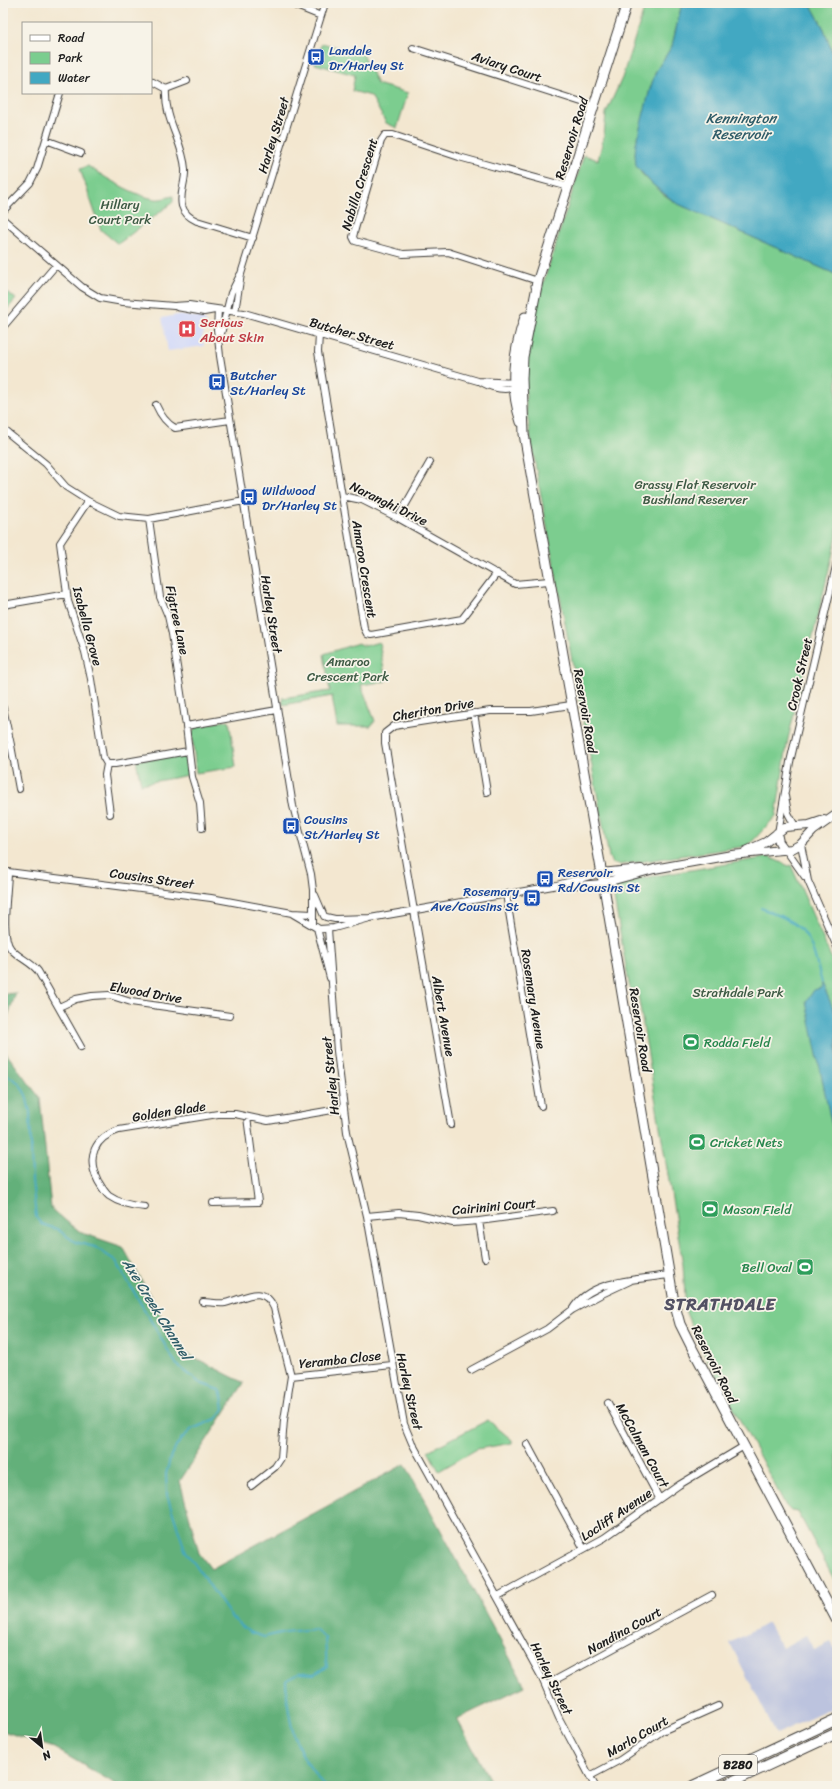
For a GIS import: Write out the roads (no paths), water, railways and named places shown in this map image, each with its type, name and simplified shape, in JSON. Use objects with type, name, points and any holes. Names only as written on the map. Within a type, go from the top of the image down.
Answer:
[{"type":"main road","name":"Reservoir Road","points":[[627,3],[538,281],[516,384],[549,581],[602,873],[668,1275],[676,1312],[684,1334],[826,1598],[837,1622]]},
{"type":"main road","name":"Reservoir Road","points":[[826,1598],[837,1614]]},
{"type":"main road","name":"B280","points":[[693,1786],[837,1719]]},
{"type":"main road","name":"B280","points":[[723,1786],[837,1733]]},
{"type":"street","points":[[289,3],[321,16]]},
{"type":"street","name":"Harley Street","points":[[235,312],[241,274],[325,3]]},
{"type":"street","name":"Aviary Court","points":[[413,48],[594,106]]},
{"type":"street","points":[[153,82],[166,89],[187,81]]},
{"type":"street","points":[[166,89],[166,107],[185,168],[181,197],[183,209],[196,221],[253,238]]},
{"type":"street","points":[[3,211],[30,183],[38,169],[60,94]]},
{"type":"street","name":"Nabilla Crescent","points":[[538,281],[448,252],[403,254],[355,241],[353,237],[354,229],[382,141],[385,136],[393,135],[459,156],[569,187]]},
{"type":"street","points":[[46,140],[81,153]]},
{"type":"street","name":"Butcher Street","points":[[3,219],[87,291],[100,298],[123,302],[174,306],[204,312],[218,310],[244,312],[478,381],[494,388],[516,384]]},
{"type":"street","points":[[3,327],[56,265]]},
{"type":"street","name":"Harley Street","points":[[219,340],[233,286],[241,274]]},
{"type":"street","name":"Harley Street","points":[[218,310],[217,329],[230,420],[294,815],[308,860],[313,890],[313,914],[331,983]]},
{"type":"street","name":"Naranghi Drive","points":[[319,335],[318,352],[342,496],[362,500],[398,518],[518,585],[549,581]]},
{"type":"street","points":[[156,405],[161,415],[170,425],[175,428],[230,420]]},
{"type":"street","points":[[3,430],[46,464],[66,487],[119,516],[149,519],[244,501]]},
{"type":"street","points":[[398,518],[430,462]]},
{"type":"street","name":"Amaroo Crescent","points":[[342,496],[364,628],[368,635],[462,619],[496,573]]},
{"type":"street","name":"Isabella Grove","points":[[88,500],[60,543],[67,594],[91,679],[103,757],[107,764],[104,775],[110,814]]},
{"type":"street","name":"Figtree Lane","points":[[149,519],[160,597],[170,628],[186,726],[192,777],[200,803],[202,828]]},
{"type":"street","name":"Crook Street","points":[[778,833],[794,742],[837,562]]},
{"type":"street","points":[[3,605],[67,594]]},
{"type":"street","name":"Cheriton Drive","points":[[414,910],[385,743],[385,733],[394,726],[474,713],[497,710],[532,711],[571,705]]},
{"type":"street","points":[[3,708],[19,789]]},
{"type":"street","points":[[186,726],[277,710]]},
{"type":"street","points":[[474,713],[487,792]]},
{"type":"street","points":[[3,747],[11,745]]},
{"type":"street","points":[[107,764],[115,764],[188,751]]},
{"type":"street","name":"Crook Street","points":[[785,792],[788,813],[796,827]]},
{"type":"street","points":[[553,886],[603,883],[654,869],[732,855],[796,848],[814,831],[835,815]]},
{"type":"street","points":[[732,855],[757,847],[785,827],[809,825],[835,815]]},
{"type":"street","points":[[796,827],[802,835],[801,844],[808,881]]},
{"type":"street","points":[[778,833],[778,842],[786,850],[808,881],[837,947]]},
{"type":"street","points":[[3,866],[8,872],[6,933],[9,945],[38,971],[81,1047]]},
{"type":"street","points":[[316,928],[328,929],[370,918],[553,886],[602,873],[654,869]]},
{"type":"street","name":"Cousins Street","points":[[8,872],[211,898],[292,914],[313,914],[325,916]]},
{"type":"street","name":"Harley Street","points":[[313,890],[325,916],[328,929],[332,966],[331,983],[347,1132],[367,1216],[392,1365],[402,1412],[412,1443],[546,1685],[559,1718],[595,1786]]},
{"type":"street","name":"Rosemary Avenue","points":[[506,894],[541,1106]]},
{"type":"street","name":"Albert Avenue","points":[[414,910],[451,1125]]},
{"type":"street","name":"Cousins Street","points":[[292,914],[316,928]]},
{"type":"street","points":[[325,916],[334,919],[370,918]]},
{"type":"street","points":[[831,933],[837,930]]},
{"type":"street","name":"Elwood Drive","points":[[59,1007],[76,999],[109,995],[131,1002],[230,1016]]},
{"type":"street","name":"Golden Glade","points":[[145,1208],[133,1206],[109,1196],[100,1185],[93,1166],[93,1151],[106,1134],[119,1130],[218,1114],[235,1114],[268,1120],[344,1108]]},
{"type":"street","points":[[213,1203],[258,1202],[247,1117]]},
{"type":"street","name":"Cairinini Court","points":[[367,1216],[399,1213],[418,1215],[453,1223],[553,1211]]},
{"type":"street","points":[[479,1221],[484,1258]]},
{"type":"street","points":[[471,1370],[547,1329],[598,1292],[630,1282],[668,1275]]},
{"type":"street","name":"Yeramba Close","points":[[203,1302],[222,1303],[236,1300],[251,1294],[261,1294],[268,1298],[274,1308],[291,1376],[284,1420],[281,1458],[275,1467],[251,1486]]},
{"type":"street","name":"Yeramba Close","points":[[291,1376],[392,1365]]},
{"type":"street","name":"McCalman Court","points":[[608,1403],[659,1498]]},
{"type":"street","points":[[528,1444],[584,1549]]},
{"type":"street","name":"Locliff Avenue","points":[[498,1596],[604,1538],[695,1474],[744,1446]]},
{"type":"street","name":"Nandina Court","points":[[546,1685],[712,1595]]},
{"type":"street","name":"Marlo Court","points":[[590,1776],[626,1756],[662,1732],[718,1706]]},
{"type":"water","name":"Kennington Reservoir","points":[[682,3],[810,3],[824,29],[837,66],[837,275],[676,203],[652,184],[636,166],[636,143],[650,89],[656,71],[672,46]]},
{"type":"water","points":[[822,983],[837,1017],[837,1132],[833,1128],[831,1122],[806,1002],[814,990],[821,988]]},
{"type":"waterway","points":[[761,908],[789,921],[805,934],[814,953],[822,983]]},
{"type":"waterway","name":"Axe Creek Channel","points":[[3,1072],[19,1083],[26,1095],[30,1112],[32,1180],[36,1217],[41,1224],[57,1229],[75,1242],[95,1247],[116,1261],[176,1364],[200,1383],[219,1390],[222,1396],[224,1409],[216,1419],[192,1429],[181,1439],[171,1455],[166,1474],[167,1495],[185,1550],[232,1618],[249,1632],[264,1637],[285,1632],[315,1629],[325,1638],[327,1667],[314,1674],[300,1673],[286,1681],[291,1725],[295,1738],[307,1762],[325,1786]]},
{"type":"place","name":"Landale Dr/Harley St","points":[[316,57]]},
{"type":"place","name":"Serious About Skin","points":[[187,329]]},
{"type":"place","name":"Butcher St/Harley St","points":[[217,382]]},
{"type":"place","name":"Wildwood Dr/Harley St","points":[[249,497]]},
{"type":"place","name":"Cousins St/Harley St","points":[[291,826]]},
{"type":"place","name":"Reservoir Rd/Cousins St","points":[[545,879]]},
{"type":"place","name":"Rosemary Ave/Cousins St","points":[[532,898]]},
{"type":"place","name":"Rodda Field","points":[[691,1042]]},
{"type":"place","name":"Cricket Nets","points":[[697,1142]]},
{"type":"place","name":"Mason Field","points":[[710,1209]]},
{"type":"place","name":"Bell Oval","points":[[805,1267]]},
{"type":"district","name":"STRATHDALE","points":[[720,1304]]},
{"type":"park label","name":"Hillary Court Park","points":[[120,212]]},
{"type":"park label","name":"Grassy Flat Reservoir Bushland Reserver","points":[[695,492]]},
{"type":"park label","name":"Amaroo Crescent Park","points":[[348,668]]},
{"type":"park label","name":"Strathdale Park","points":[[738,992]]}]
